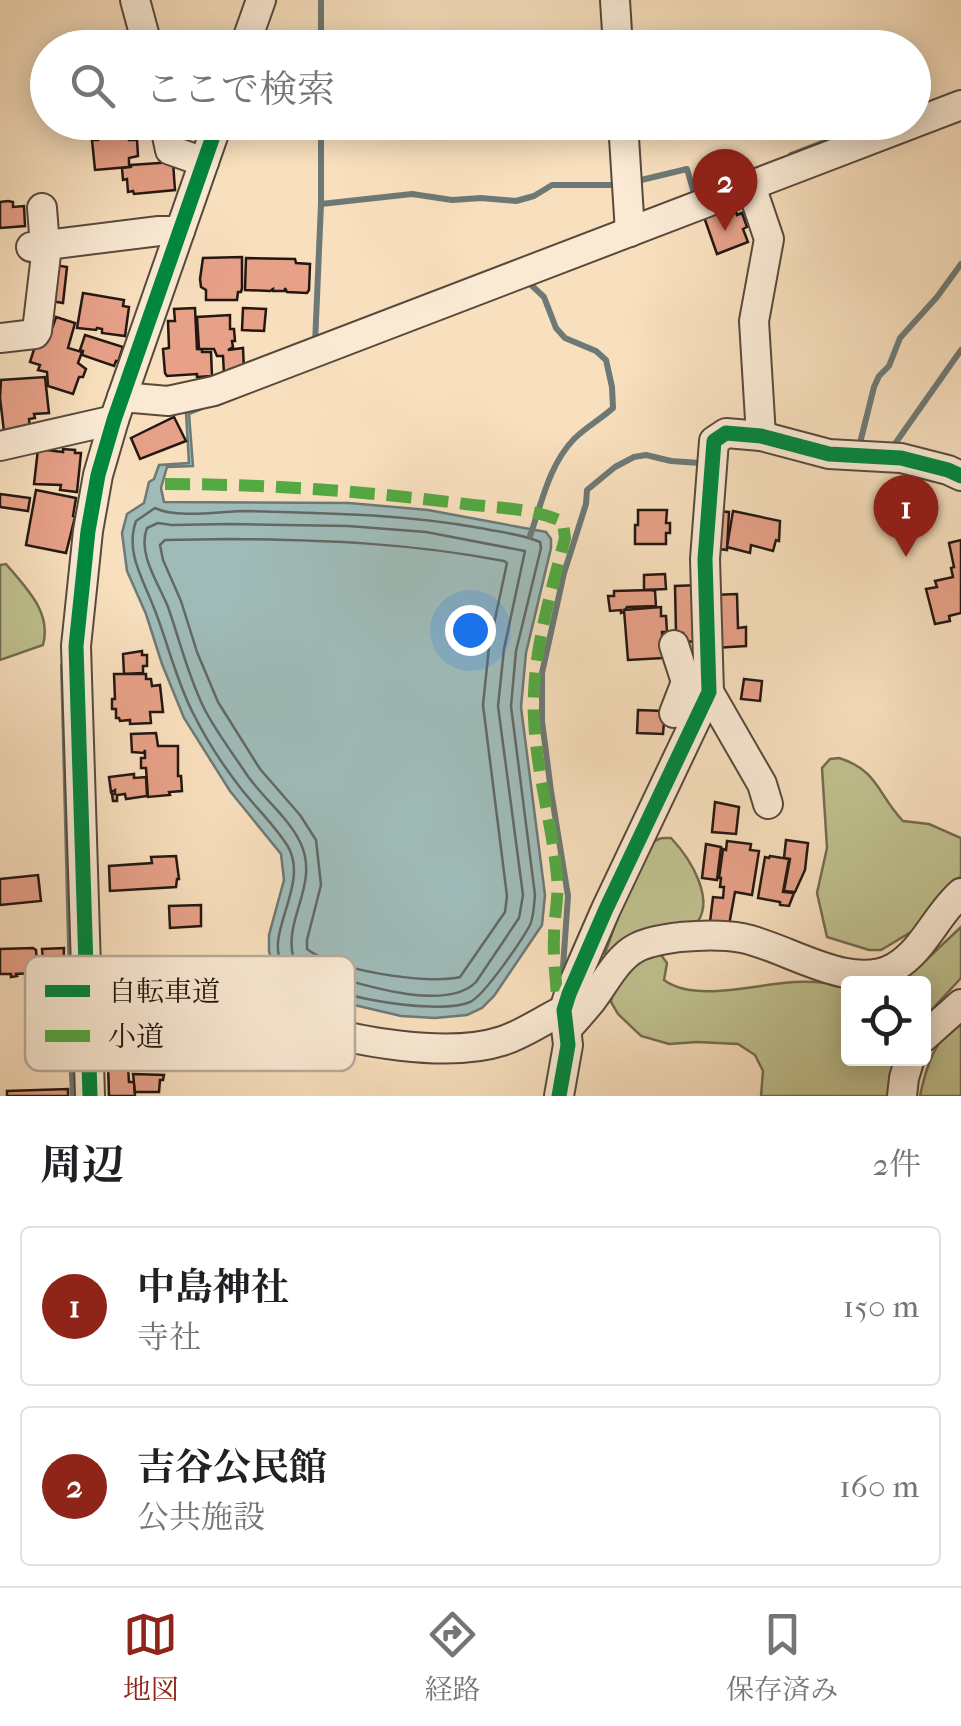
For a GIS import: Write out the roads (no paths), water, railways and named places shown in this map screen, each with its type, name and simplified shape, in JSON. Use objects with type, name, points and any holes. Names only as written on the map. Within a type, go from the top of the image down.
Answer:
[{"type":"street","points":[[134,0],[143,30]]},
{"type":"street","points":[[250,30],[261,0]]},
{"type":"street","points":[[615,0],[617,30]]},
{"type":"street","points":[[931,117],[961,105]]},
{"type":"street","points":[[168,140],[170,150],[204,162]]},
{"type":"street","points":[[86,956],[76,646],[88,531],[98,475],[118,408],[212,140]]},
{"type":"street","points":[[624,140],[630,232]]},
{"type":"street","points":[[1,438],[118,408],[214,392],[870,140]]},
{"type":"street","points":[[751,186],[768,239],[754,321],[761,436]]},
{"type":"street","points":[[0,338],[37,331],[42,208]]},
{"type":"street","points":[[41,247],[180,231]]},
{"type":"street","points":[[559,1096],[568,1045],[565,1020],[606,909],[702,685],[705,559],[714,441],[726,432],[761,436],[828,454],[901,458],[961,476]]},
{"type":"street","points":[[674,646],[762,784],[768,804]]},
{"type":"street","points":[[674,714],[702,685]]},
{"type":"street","points":[[355,1039],[464,1048],[514,1037],[565,1020],[589,1004],[618,964],[633,949],[648,942],[698,936],[743,938],[865,976],[896,966],[914,951],[961,893]]},
{"type":"street","points":[[931,1028],[961,1004]]},
{"type":"street","points":[[902,1096],[908,1066]]},
{"type":"street","points":[[89,1071],[90,1096]]},
{"type":"water","points":[[314,364],[189,414],[193,466],[167,467],[161,488],[164,502],[349,503],[428,510],[546,532],[551,539],[526,653],[521,707],[545,895],[542,925],[482,1008],[467,1015],[435,1018],[401,1016],[355,1005],[355,956],[270,956],[269,935],[284,880],[281,854],[230,791],[184,718],[127,571],[122,533],[127,514],[144,503],[149,482],[159,465],[189,463],[186,412]]},
{"type":"waterway","points":[[321,0],[321,30]]},
{"type":"waterway","points":[[315,344],[321,140]]},
{"type":"waterway","points":[[791,155],[830,140]]},
{"type":"waterway","points":[[637,181],[687,169],[694,193],[701,191]]},
{"type":"waterway","points":[[321,204],[412,194],[452,200],[516,201],[552,185],[620,185]]},
{"type":"waterway","points":[[860,443],[874,387],[889,366],[900,338],[961,264]]},
{"type":"waterway","points":[[528,282],[544,297],[556,328],[565,338],[596,351],[606,360],[613,408],[565,449],[547,484],[530,536]]},
{"type":"waterway","points":[[892,448],[961,350]]},
{"type":"waterway","points":[[562,982],[568,896],[542,721],[542,673],[564,573],[587,490],[615,467],[646,455],[700,463]]},
{"type":"waterway","points":[[63,666],[70,956]]},
{"type":"waterway","points":[[72,1071],[73,1096]]},
{"type":"place","name":"吉谷公民館","points":[[725,231]]},
{"type":"place","name":"中島神社","points":[[906,557]]}]
